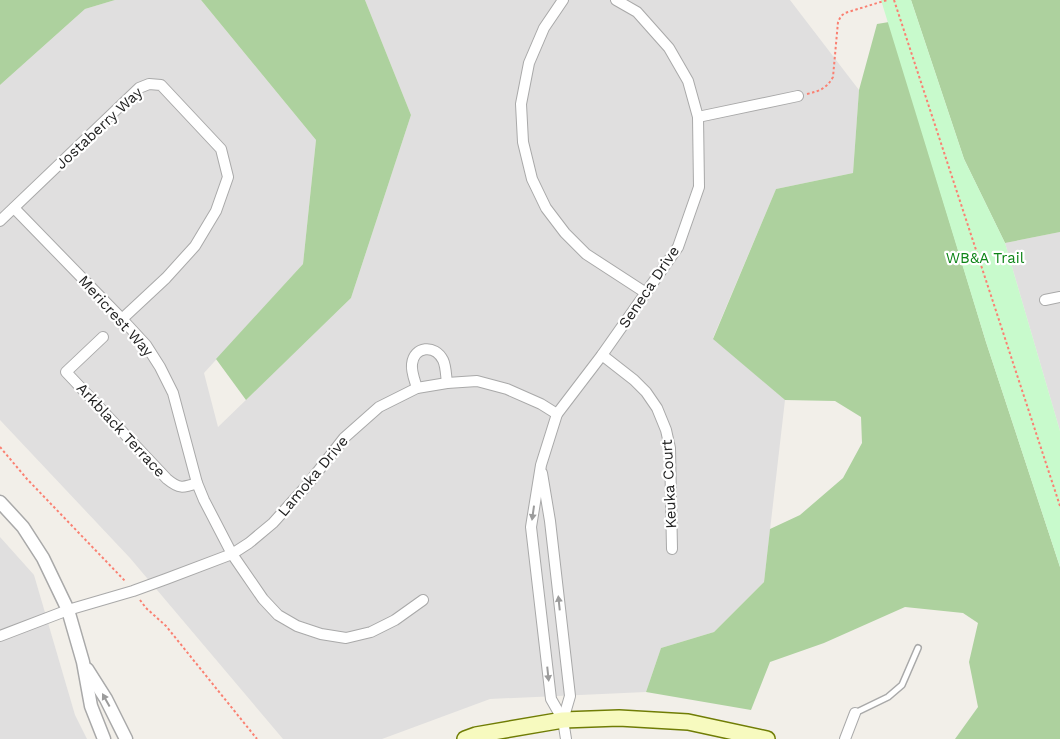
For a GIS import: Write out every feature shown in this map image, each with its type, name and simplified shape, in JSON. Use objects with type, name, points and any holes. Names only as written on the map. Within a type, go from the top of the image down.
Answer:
[{"type":"main road","points":[[465,739],[476,735],[563,720],[620,718],[688,722],[767,739]]},
{"type":"street","points":[[563,0],[544,28],[529,63],[521,104],[523,142],[532,179],[546,208],[565,233],[586,254],[646,293]]},
{"type":"street","name":"Seneca Drive","points":[[563,720],[551,699],[532,527],[541,465],[557,414],[602,355],[678,247],[699,187],[698,117],[688,81],[669,48],[637,12],[616,0]]},
{"type":"street","name":"Jostaberry Way","points":[[0,221],[138,88],[149,84],[161,85],[221,149],[228,177],[216,211],[195,246],[166,278],[122,319]]},
{"type":"street","points":[[698,117],[798,96]]},
{"type":"street","name":"Mericrest Way","points":[[14,208],[146,345],[160,367],[172,393],[197,483],[204,500],[232,554],[263,600],[278,615],[297,626],[321,634],[346,638],[371,632],[395,620],[423,600]]},
{"type":"street","points":[[1045,300],[1060,297]]},
{"type":"street","name":"Arkblack Terrace","points":[[104,337],[66,372],[167,479],[182,488],[197,483]]},
{"type":"street","points":[[417,388],[412,365],[417,352],[424,349],[433,350],[439,354],[444,362],[447,383]]},
{"type":"street","name":"Keuka Court","points":[[602,355],[646,392],[657,408],[666,430],[670,448],[672,549]]},
{"type":"street","name":"Lamoka Drive","points":[[0,636],[68,610],[133,591],[232,554],[273,523],[308,484],[344,438],[379,407],[417,388],[477,381],[508,389],[541,404],[557,414]]},
{"type":"street","name":"Seneca Drive","points":[[541,465],[550,521],[570,696],[563,720]]},
{"type":"street","points":[[0,502],[23,527],[43,558],[68,610],[84,662],[91,706],[104,739]]},
{"type":"street","points":[[84,662],[106,699],[126,739]]},
{"type":"street","points":[[845,739],[855,713]]},
{"type":"street","points":[[563,720],[566,739]]},
{"type":"lane","points":[[855,713],[888,697],[902,685],[918,648]]},
{"type":"path","points":[[798,96],[816,92],[829,84],[832,77],[838,22],[841,16],[845,13],[887,0]]},
{"type":"path","points":[[894,0],[1060,505]]},
{"type":"shaded area","points":[[115,0],[201,0],[316,140],[303,264],[204,373],[218,427],[351,298],[411,115],[365,0],[790,0],[859,90],[853,173],[776,189],[713,338],[785,400],[764,582],[714,632],[661,648],[646,692],[490,699],[382,739],[283,739],[130,558],[0,420],[0,85],[85,9]]},
{"type":"shaded area","points":[[1060,232],[1060,431],[1005,243]]},
{"type":"shaded area","points":[[0,537],[34,575],[75,715],[87,739],[0,739]]},
{"type":"green space","points":[[0,0],[115,0],[85,9],[0,85]]},
{"type":"green space","points":[[201,0],[365,0],[411,115],[351,298],[246,400],[216,359],[303,264],[316,140]]},
{"type":"green space","name":"WB&A Trail","points":[[881,0],[911,0],[964,159],[1005,243],[1060,431],[1060,567],[986,342]]},
{"type":"green space","points":[[911,0],[1060,0],[1060,232],[1005,243],[964,159]]},
{"type":"green space","points":[[889,22],[986,342],[1060,567],[1060,739],[955,739],[978,707],[969,662],[978,623],[963,613],[905,607],[824,643],[770,662],[751,710],[646,692],[661,648],[714,632],[764,582],[770,529],[800,515],[843,478],[862,443],[861,417],[835,401],[785,400],[713,339],[776,189],[853,173],[859,90],[877,24]]}]
